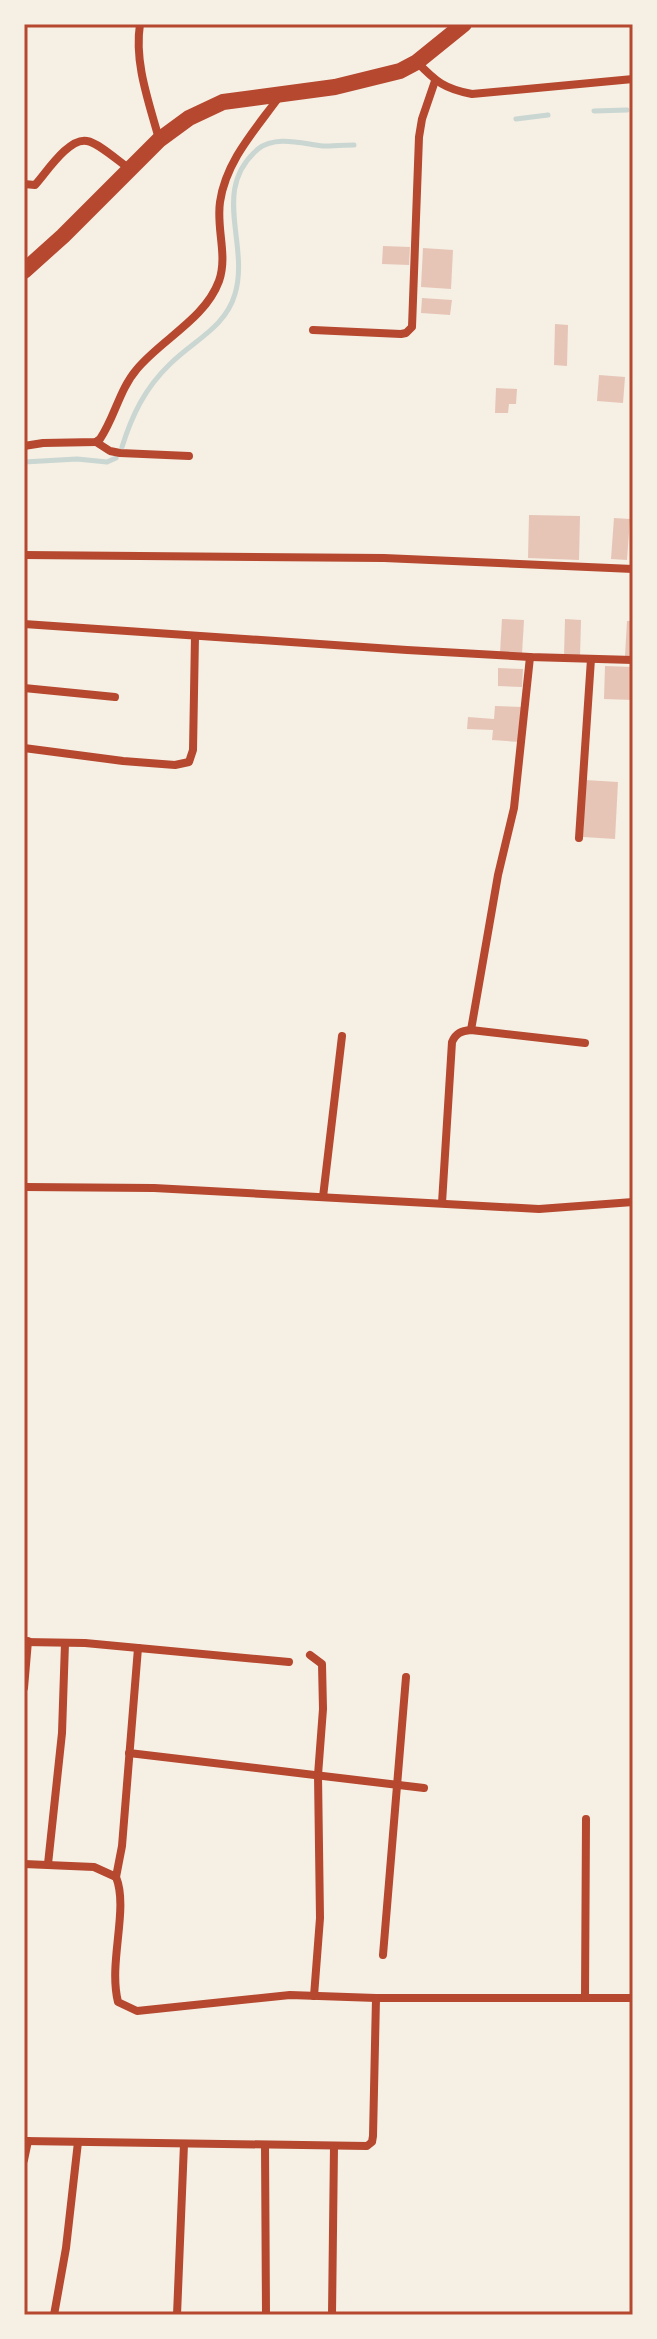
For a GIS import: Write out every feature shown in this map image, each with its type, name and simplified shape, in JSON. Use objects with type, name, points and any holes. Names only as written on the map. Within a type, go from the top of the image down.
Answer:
[{"type":"highway","points":[[24,271],[159,140],[189,118],[223,102],[280,95],[400,71],[417,62],[464,24]]},
{"type":"street","points":[[140,24],[141,72],[159,140]]},
{"type":"street","points":[[417,62],[435,81],[452,90],[472,94],[633,79]]},
{"type":"street","points":[[313,330],[401,334],[412,327],[419,137],[435,81]]},
{"type":"street","points":[[96,442],[103,435],[120,395],[137,369],[197,314],[212,296],[223,261],[220,202],[233,159],[280,95]]},
{"type":"street","points":[[24,184],[35,185],[71,144],[83,140],[130,169]]},
{"type":"street","points":[[24,446],[96,442],[120,453],[189,456]]},
{"type":"street","points":[[24,555],[384,558],[633,569]]},
{"type":"street","points":[[24,624],[530,657],[633,660]]},
{"type":"street","points":[[24,748],[123,761],[175,765],[189,762],[193,750],[195,636]]},
{"type":"street","points":[[471,1030],[498,875],[514,808],[530,657]]},
{"type":"street","points":[[579,838],[591,659]]},
{"type":"street","points":[[24,688],[115,697]]},
{"type":"street","points":[[442,1203],[452,1042],[458,1033],[471,1030],[585,1043]]},
{"type":"street","points":[[323,1197],[342,1036]]},
{"type":"street","points":[[24,1187],[154,1188],[539,1209],[633,1202]]},
{"type":"street","points":[[24,1688],[26,1642],[138,1648],[289,1662]]},
{"type":"street","points":[[48,1864],[62,1733],[65,1643]]},
{"type":"street","points":[[138,1648],[122,1846],[116,1877],[120,1897],[114,1986],[118,2002],[137,2011],[290,1995],[633,1998]]},
{"type":"street","points":[[310,1655],[322,1664],[323,1709],[318,1775],[320,1918],[314,1996]]},
{"type":"street","points":[[383,1955],[406,1677]]},
{"type":"street","points":[[129,1753],[424,1788]]},
{"type":"street","points":[[585,1998],[586,1819]]},
{"type":"street","points":[[24,1864],[94,1867],[116,1877]]},
{"type":"street","points":[[24,2160],[26,2141],[370,2145],[376,1998]]},
{"type":"street","points":[[54,2315],[66,2248],[78,2142]]},
{"type":"street","points":[[177,2315],[184,2144]]},
{"type":"street","points":[[265,2145],[266,2315]]},
{"type":"street","points":[[332,2315],[334,2146]]},
{"type":"building","points":[[383,246],[410,247],[409,265],[382,264]]},
{"type":"building","points":[[423,248],[453,250],[451,289],[421,287]]},
{"type":"building","points":[[422,298],[452,300],[450,315],[421,313]]},
{"type":"building","points":[[555,324],[568,325],[567,366],[554,365]]},
{"type":"building","points":[[599,375],[625,377],[623,403],[597,401]]},
{"type":"building","points":[[496,388],[517,389],[516,404],[509,404],[508,413],[495,413]]},
{"type":"building","points":[[529,515],[580,516],[579,560],[528,558]]},
{"type":"building","points":[[614,518],[630,519],[627,560],[611,559]]},
{"type":"building","points":[[502,619],[524,620],[522,654],[500,653]]},
{"type":"building","points":[[565,619],[581,620],[580,657],[564,656]]},
{"type":"building","points":[[627,621],[633,621],[633,656],[625,656]]},
{"type":"building","points":[[605,666],[633,667],[633,700],[604,699]]},
{"type":"building","points":[[498,668],[523,669],[522,687],[498,686]]},
{"type":"building","points":[[495,706],[522,707],[520,742],[492,740],[493,730],[467,729],[468,717],[494,719]]},
{"type":"building","points":[[585,780],[618,782],[615,839],[583,837]]},
{"type":"waterway","points":[[594,111],[627,110]]},
{"type":"waterway","points":[[516,119],[548,115]]},
{"type":"waterway","points":[[122,447],[146,392],[170,364],[216,325],[230,306],[238,275],[234,199],[236,182],[244,165],[258,149],[273,142],[354,145]]},
{"type":"waterway","points":[[24,462],[77,459],[107,462],[116,458]]}]
